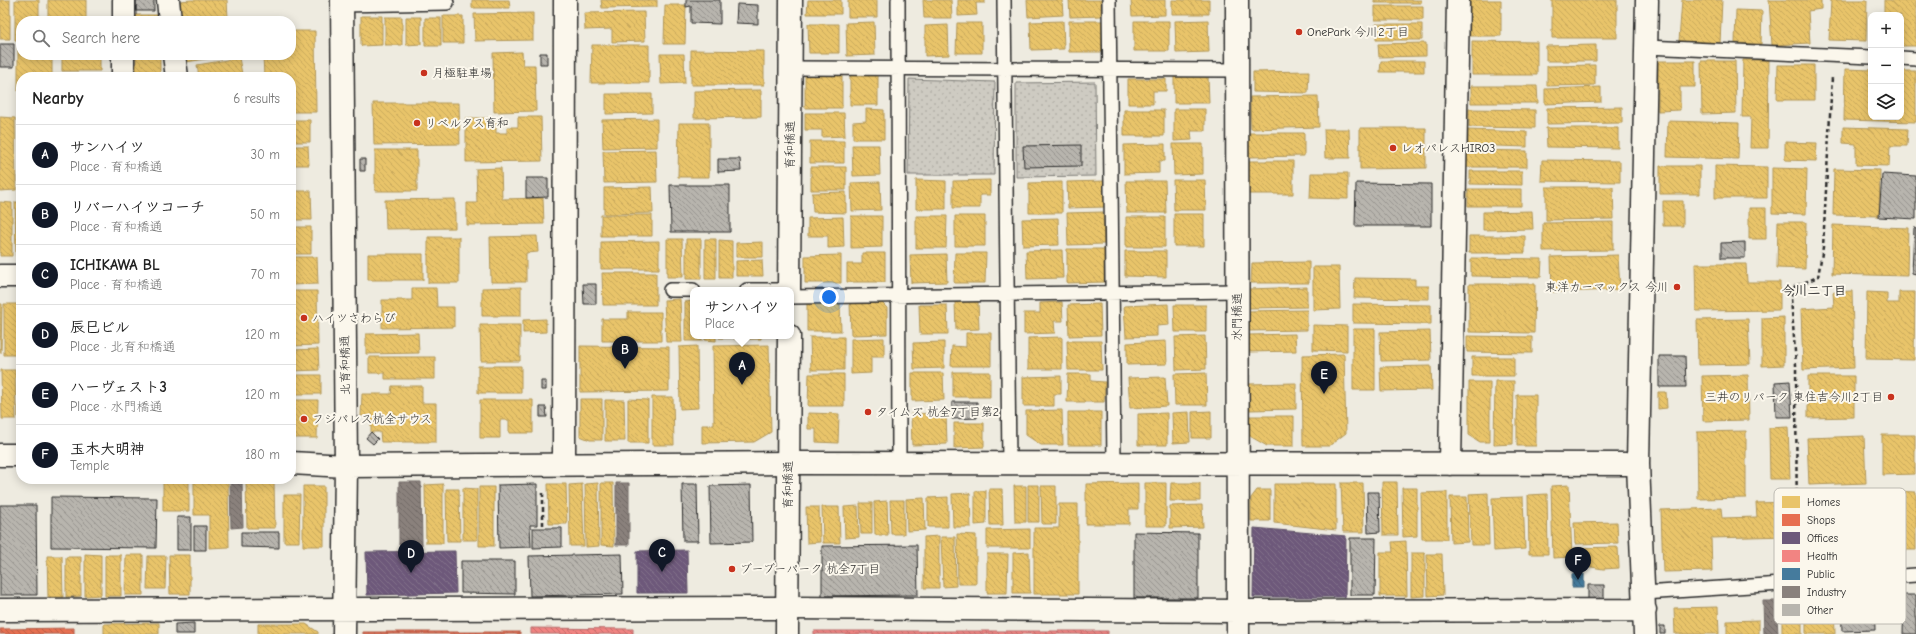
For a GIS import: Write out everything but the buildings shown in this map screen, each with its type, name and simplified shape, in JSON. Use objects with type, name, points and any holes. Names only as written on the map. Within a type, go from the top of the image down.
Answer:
[{"type":"street","points":[[124,0],[124,16]]},
{"type":"street","points":[[168,0],[170,16]]},
{"type":"street","points":[[554,465],[565,0]]},
{"type":"street","name":"育和橋通","points":[[789,287],[791,0]]},
{"type":"street","name":"水門橋通","points":[[1237,0],[1238,634]]},
{"type":"street","points":[[1450,464],[1458,0]]},
{"type":"street","points":[[1645,634],[1645,601],[1638,464],[1647,0]]},
{"type":"street","name":"北育和橋通","points":[[342,3],[346,466],[344,634]]},
{"type":"street","points":[[123,60],[123,72]]},
{"type":"street","points":[[175,60],[176,72]]},
{"type":"street","points":[[0,276],[16,276]]},
{"type":"street","name":"育和橋通","points":[[787,634],[789,339]]},
{"type":"street","points":[[0,455],[16,455]]},
{"type":"street","points":[[296,463],[346,466],[788,463],[1638,464]]},
{"type":"street","points":[[0,610],[787,608],[1238,611],[1645,601]]},
{"type":"lane","points":[[898,0],[899,463]]},
{"type":"lane","points":[[1004,0],[1009,463]]},
{"type":"lane","points":[[1109,0],[1114,463]]},
{"type":"lane","points":[[342,3],[447,3]]},
{"type":"lane","points":[[1646,47],[1868,57]]},
{"type":"lane","points":[[1904,58],[1916,59]]},
{"type":"lane","points":[[790,68],[1237,70]]},
{"type":"lane","points":[[670,290],[690,290]]},
{"type":"lane","points":[[794,297],[1237,291]]},
{"type":"lane","points":[[1906,576],[1916,575]]},
{"type":"lane","points":[[1645,601],[1774,586]]},
{"type":"path","points":[[1797,488],[1796,365],[1791,298],[1795,286],[1818,278],[1823,248],[1834,56]]},
{"type":"path","points":[[543,525],[554,465]]},
{"type":"shaded area","points":[[909,79],[995,82],[994,175],[908,175]]},
{"type":"shaded area","points":[[1095,82],[1096,176],[1016,177],[1016,83]]},
{"type":"place","name":"OnePark 今川2丁目","points":[[1299,32]]},
{"type":"place","name":"月極駐車場","points":[[424,73]]},
{"type":"place","name":"リベルタス育和","points":[[417,123]]},
{"type":"place","name":"レオパレスHIRO3","points":[[1393,148]]},
{"type":"place","name":"東洋カーマックス 今川","points":[[1677,287]]},
{"type":"place","name":"ハイツさわらび","points":[[304,318]]},
{"type":"place","name":"リバーハイツコーチ","points":[[625,369]]},
{"type":"place","name":"サンハイツ","points":[[742,385]]},
{"type":"place","name":"ハーヴェスト3","points":[[1324,394]]},
{"type":"place","name":"三井のリパーク 東住吉今川2丁目","points":[[1891,397]]},
{"type":"place","name":"タイムズ 杭全7丁目第2","points":[[868,412]]},
{"type":"place","name":"フジパレス杭全サウス","points":[[304,419]]},
{"type":"place","name":"ブーブーパーク 杭全7丁目","points":[[732,569]]},
{"type":"place","name":"ICHIKAWA BL","points":[[662,572]]},
{"type":"place","name":"辰巳ビル","points":[[411,573]]},
{"type":"place","name":"玉木大明神","points":[[1578,580]]},
{"type":"district","name":"今川二丁目","points":[[1814,290]]}]
